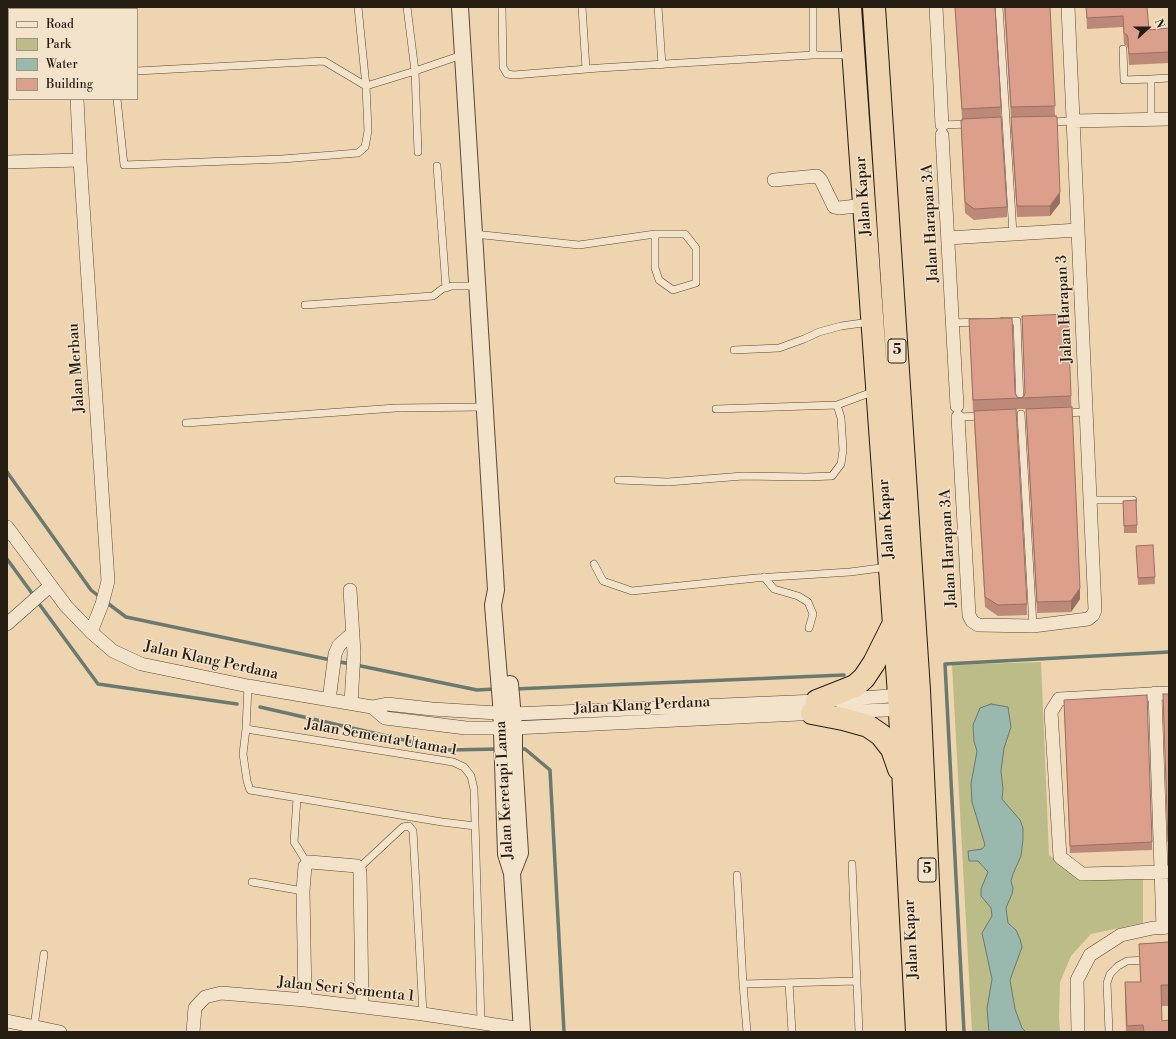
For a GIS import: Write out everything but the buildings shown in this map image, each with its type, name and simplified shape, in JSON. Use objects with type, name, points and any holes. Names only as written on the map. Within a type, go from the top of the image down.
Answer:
[{"type":"highway","name":"Jalan Kapar","points":[[850,7],[894,624],[909,702],[904,785],[911,991],[917,1032]]},
{"type":"highway","name":"Jalan Kapar","points":[[874,7],[909,702],[934,1032]]},
{"type":"highway","points":[[815,707],[855,686],[864,678],[874,663],[894,624]]},
{"type":"highway","points":[[815,707],[843,719],[868,726],[881,735],[892,749],[904,785]]},
{"type":"street","name":"Jalan Keretapi Lama","points":[[460,7],[496,590],[493,605],[503,674],[509,758],[520,853],[512,873],[522,1030]]},
{"type":"street","name":"Jalan Harapan 3A","points":[[936,7],[969,615],[972,621],[978,625],[1033,626],[1088,619],[1093,615],[1095,610]]},
{"type":"street","name":"Jalan Harapan 3","points":[[1068,7],[1095,610]]},
{"type":"street","name":"Jalan Merbau","points":[[77,100],[108,581],[102,604],[91,632]]},
{"type":"street","points":[[1073,121],[1169,119]]},
{"type":"street","points":[[7,162],[80,160]]},
{"type":"street","points":[[774,180],[817,176],[821,180],[834,207],[839,208],[865,205]]},
{"type":"street","points":[[948,238],[1078,230]]},
{"type":"street","name":"Jalan Klang Perdana","points":[[7,526],[66,606],[91,632],[113,651],[141,664],[248,686],[372,707],[385,718],[466,728],[507,721],[909,702]]},
{"type":"street","points":[[7,624],[50,586]]},
{"type":"street","points":[[350,590],[354,658],[351,703]]},
{"type":"street","points":[[329,700],[335,654],[339,645],[353,633]]},
{"type":"street","points":[[1078,1032],[1077,980],[1090,955],[1121,935],[1153,928],[1166,927],[1165,872],[1155,693]]},
{"type":"street","points":[[1165,872],[1082,874],[1060,857],[1051,712],[1059,699],[1169,693]]},
{"type":"street","points":[[305,1000],[305,866],[307,863],[357,866],[359,868],[362,1007]]},
{"type":"street","name":"Jalan Seri Sementa 1","points":[[193,1032],[195,1008],[205,997],[221,993],[305,1000],[423,1014],[522,1030]]},
{"type":"street","points":[[7,1022],[60,1032]]},
{"type":"lane","points":[[117,100],[124,165],[282,159],[358,153],[365,147],[368,131],[366,86],[358,7]]},
{"type":"lane","points":[[407,7],[415,71],[418,152]]},
{"type":"lane","points":[[502,7],[503,67],[507,74],[514,75],[813,55],[853,55]]},
{"type":"lane","points":[[582,7],[586,69]]},
{"type":"lane","points":[[658,7],[662,64]]},
{"type":"lane","points":[[812,7],[813,55]]},
{"type":"lane","points":[[1000,7],[1013,234]]},
{"type":"lane","points":[[7,18],[8,36]]},
{"type":"lane","points":[[1123,49],[1124,80],[1169,78]]},
{"type":"lane","points":[[138,71],[324,61],[366,86],[462,55]]},
{"type":"lane","points":[[1150,120],[1151,79]]},
{"type":"lane","points":[[1043,122],[1073,121]]},
{"type":"lane","points":[[942,130],[978,124]]},
{"type":"lane","points":[[437,166],[446,288]]},
{"type":"lane","points":[[474,234],[579,245],[655,234],[685,234],[696,248],[696,283],[672,290],[659,280],[655,268],[655,234]]},
{"type":"lane","points":[[305,305],[433,296],[442,289],[452,286],[477,286]]},
{"type":"lane","points":[[734,350],[779,348],[819,332],[841,326],[873,321]]},
{"type":"lane","points":[[953,323],[1017,321],[1020,404]]},
{"type":"lane","points":[[716,409],[837,405],[878,390]]},
{"type":"lane","points":[[618,480],[668,482],[743,476],[832,476],[841,464],[843,450],[841,418],[837,405]]},
{"type":"lane","points":[[186,423],[396,408],[484,407]]},
{"type":"lane","points":[[958,411],[989,416]]},
{"type":"lane","points":[[1057,413],[1086,412]]},
{"type":"lane","points":[[1013,415],[1024,414],[1033,626]]},
{"type":"lane","points":[[1090,500],[1133,500]]},
{"type":"lane","points":[[594,564],[603,581],[632,591],[764,577],[850,572],[890,567]]},
{"type":"lane","points":[[764,577],[774,589],[798,596],[808,602],[813,614],[809,628]]},
{"type":"lane","points":[[248,686],[243,754],[247,781],[250,790],[410,817],[475,826]]},
{"type":"lane","name":"Jalan Sementa Utama 1","points":[[246,729],[453,762],[464,767],[470,776],[474,789],[481,1023]]},
{"type":"lane","points":[[297,798],[294,842],[307,863]]},
{"type":"lane","points":[[410,817],[409,826],[412,831],[423,1014]]},
{"type":"lane","points":[[359,868],[403,827],[409,826]]},
{"type":"lane","points":[[852,864],[859,1032]]},
{"type":"lane","points":[[737,875],[747,1032]]},
{"type":"lane","points":[[252,882],[304,891]]},
{"type":"lane","points":[[40,1029],[44,954]]},
{"type":"lane","points":[[1108,1032],[1107,982],[1110,974],[1118,966],[1126,962],[1155,959]]},
{"type":"lane","points":[[743,984],[857,981]]},
{"type":"lane","points":[[789,983],[792,1032]]},
{"type":"green space","points":[[1041,662],[1049,855],[1084,880],[1143,879],[1143,923],[1091,934],[1071,956],[1060,982],[1060,1032],[972,1032],[952,665]]},
{"type":"water","points":[[991,704],[1008,707],[1011,727],[1004,748],[1001,771],[1003,789],[1002,799],[1020,820],[1023,828],[1021,856],[1013,874],[1011,881],[1013,888],[1012,894],[1006,908],[1008,923],[1016,930],[1022,947],[1010,980],[1015,1009],[1022,1028],[1026,1032],[989,1032],[987,1009],[992,979],[982,933],[992,916],[991,908],[981,896],[981,889],[988,872],[978,861],[969,861],[968,851],[982,849],[985,845],[972,802],[971,784],[977,751],[974,742],[973,725],[980,708]]},
{"type":"waterway","points":[[7,472],[91,590],[101,598]]},
{"type":"waterway","points":[[7,559],[34,596]]},
{"type":"waterway","points":[[37,601],[98,684],[237,704]]},
{"type":"waterway","points":[[106,602],[126,617],[350,664]]},
{"type":"waterway","points":[[964,1032],[945,664],[1169,652]]},
{"type":"waterway","points":[[356,665],[477,690],[495,689]]},
{"type":"waterway","points":[[514,689],[844,675]]},
{"type":"waterway","points":[[260,707],[448,750],[499,749]]},
{"type":"waterway","points":[[519,749],[525,749],[550,770],[564,1032]]}]
